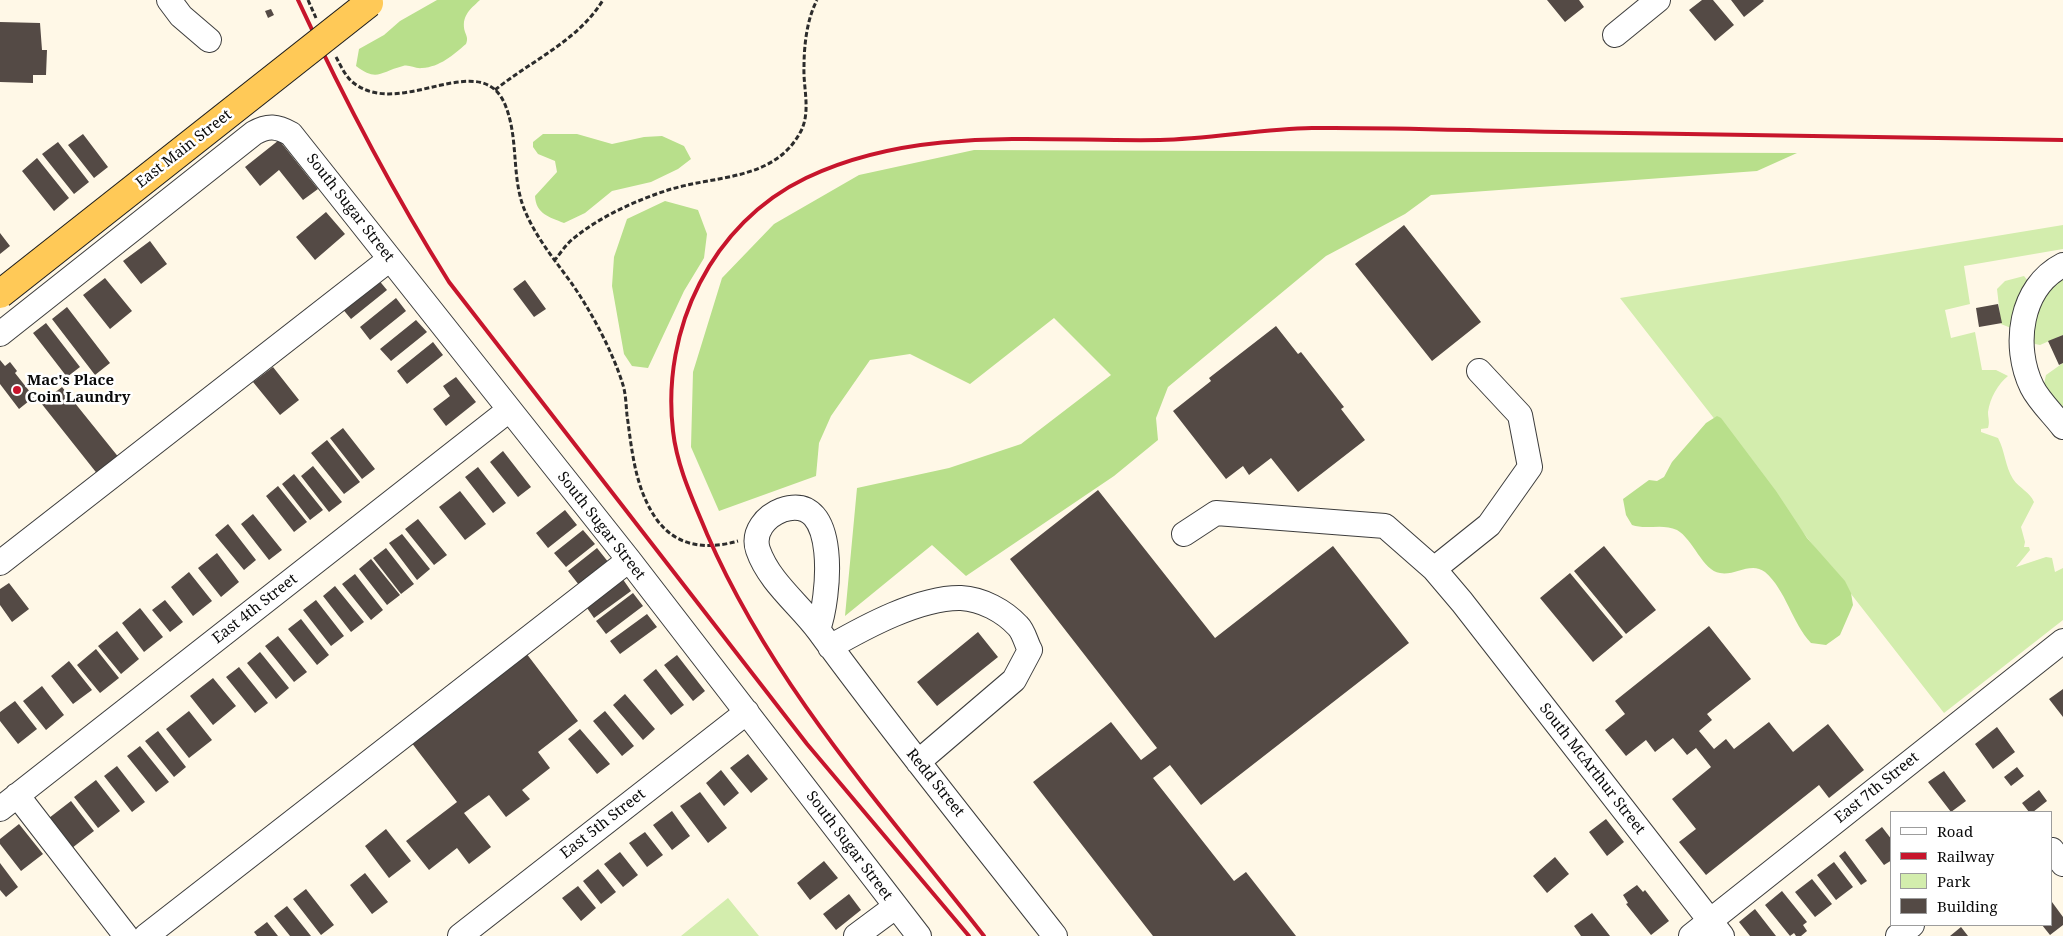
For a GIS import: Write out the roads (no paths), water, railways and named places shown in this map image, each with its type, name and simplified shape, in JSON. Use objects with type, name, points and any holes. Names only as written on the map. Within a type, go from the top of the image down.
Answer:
[{"type":"main road","name":"East Main Street","points":[[0,294],[369,3]]},
{"type":"street","points":[[169,0],[181,16],[209,40]]},
{"type":"street","points":[[1615,35],[1658,0]]},
{"type":"street","name":"South Sugar Street","points":[[274,126],[290,134],[390,259],[747,712],[918,936]]},
{"type":"street","name":"East Main Street","points":[[0,334],[254,133],[263,127],[274,126]]},
{"type":"street","points":[[0,563],[390,259]]},
{"type":"street","points":[[2063,264],[2052,270],[2037,286],[2024,313],[2021,341],[2024,366],[2034,389],[2063,427]]},
{"type":"street","points":[[1434,569],[1489,525],[1530,467],[1520,415],[1479,371]]},
{"type":"street","name":"East 4th Street","points":[[9,802],[509,410]]},
{"type":"street","name":"Redd Street","points":[[824,638],[821,620],[827,572],[822,527],[811,513],[798,508],[783,510],[764,520],[756,535],[757,549],[776,582],[824,638],[918,762],[1055,936]]},
{"type":"street","name":"South McArthur Street","points":[[1184,534],[1216,512],[1385,526],[1434,569],[1462,602],[1716,929]]},
{"type":"street","points":[[146,936],[628,560]]},
{"type":"street","points":[[824,638],[856,633],[929,602],[961,598],[986,603],[1019,627],[1030,650],[1014,680],[918,762]]},
{"type":"street","name":"East 7th Street","points":[[1691,936],[1716,929],[2063,640]]},
{"type":"street","name":"East 5th Street","points":[[460,936],[747,712]]},
{"type":"street","points":[[9,802],[126,936]]},
{"type":"street","points":[[2053,851],[2063,864]]},
{"type":"street","points":[[856,936],[895,906]]},
{"type":"street","points":[[1898,936],[1911,926]]},
{"type":"railway","points":[[298,0],[369,143],[449,282],[807,744],[969,936]]},
{"type":"railway","points":[[984,936],[832,744],[764,643],[734,590],[707,534],[678,458],[673,431],[671,393],[676,355],[685,318],[700,283],[719,251],[744,222],[773,198],[806,178],[848,161],[891,150],[935,143],[980,140],[1160,140],[1312,128],[2063,140]]},
{"type":"place","name":"Mac's Place Coin Laundry","points":[[17,390]]}]
